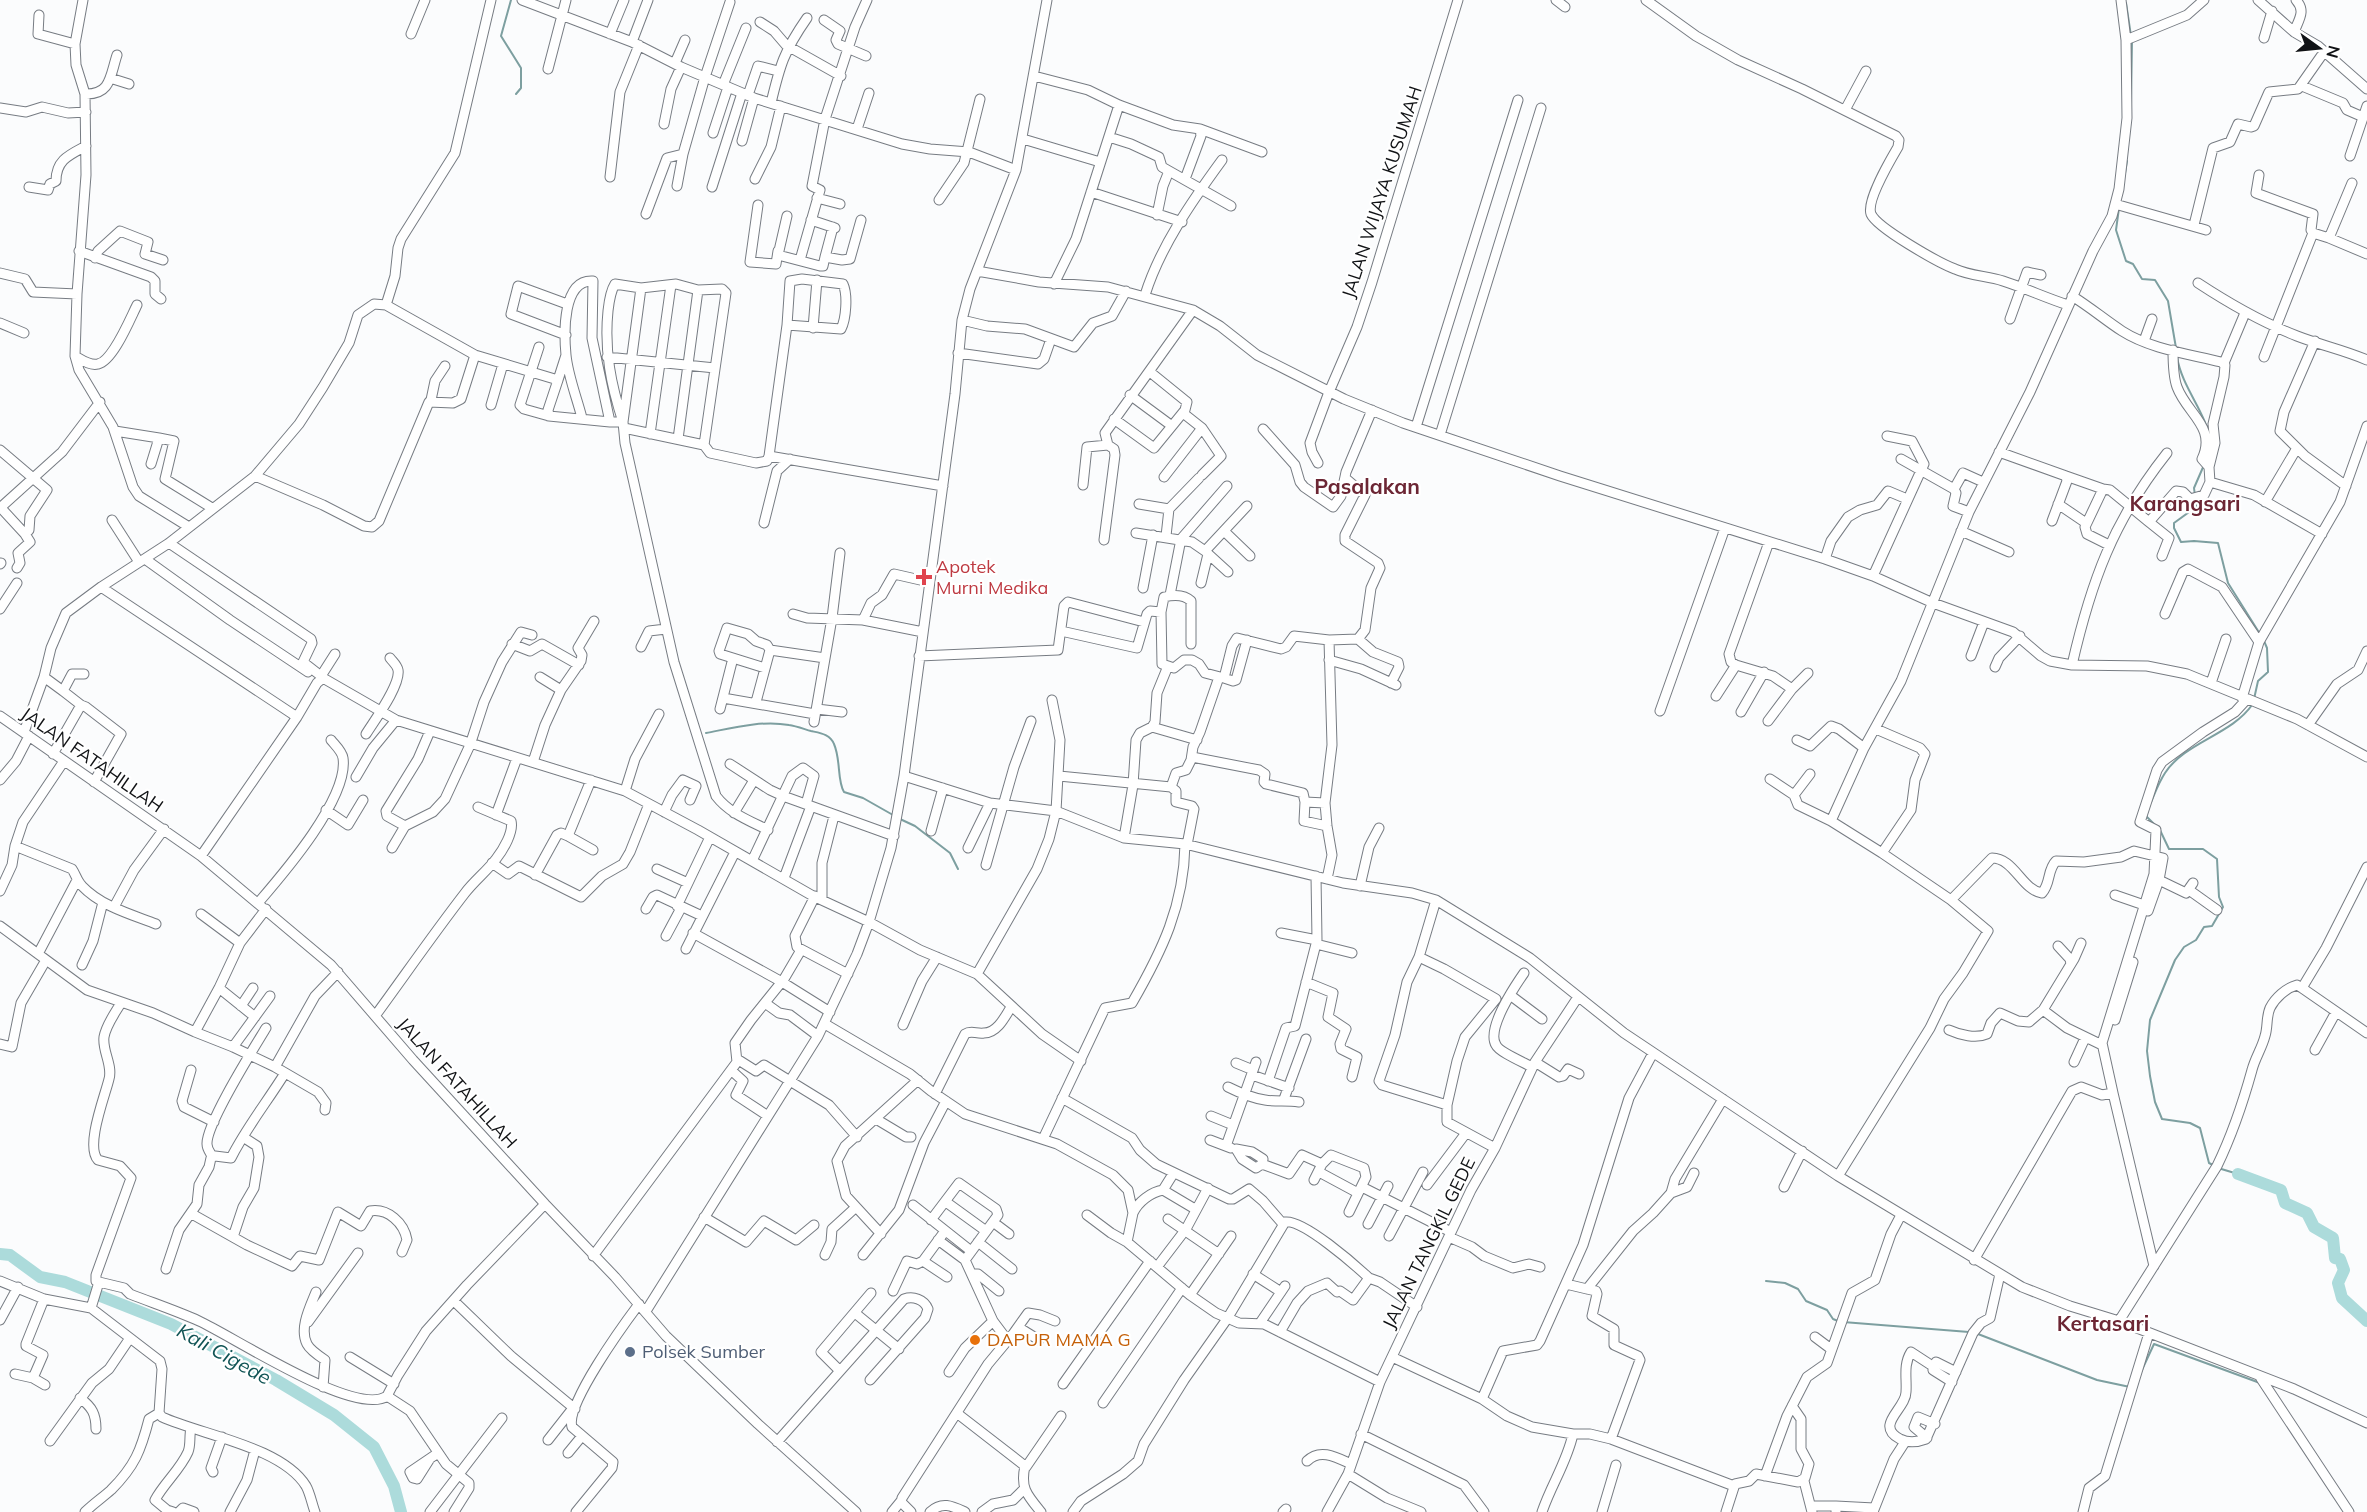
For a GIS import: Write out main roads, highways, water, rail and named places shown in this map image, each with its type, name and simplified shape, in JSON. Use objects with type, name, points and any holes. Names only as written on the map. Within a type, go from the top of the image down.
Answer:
[{"type":"waterway","points":[[511,0],[501,36],[521,68],[521,88],[516,94]]},
{"type":"waterway","points":[[2126,3],[2131,36]]},
{"type":"waterway","points":[[2131,104],[2132,41]]},
{"type":"waterway","points":[[2125,173],[2127,161]]},
{"type":"waterway","points":[[2119,208],[2116,230],[2126,261],[2133,264],[2142,279],[2155,280],[2168,301],[2176,348]]},
{"type":"waterway","points":[[2177,357],[2183,378],[2203,417],[2210,437]]},
{"type":"waterway","points":[[2195,496],[2194,488],[2204,465]]},
{"type":"waterway","points":[[2196,502],[2196,507],[2174,523],[2174,528],[2181,542],[2218,543],[2228,583],[2260,634]]},
{"type":"waterway","points":[[2254,699],[2258,681],[2268,672],[2267,648],[2264,641]]},
{"type":"waterway","points":[[2151,802],[2163,776],[2174,762],[2232,724],[2252,705]]},
{"type":"waterway","points":[[706,733],[768,723],[792,725],[824,734],[830,738],[836,750],[840,782],[844,792],[863,798],[893,815]]},
{"type":"waterway","points":[[2146,816],[2155,825]]},
{"type":"waterway","points":[[900,819],[915,826],[950,853],[958,869]]},
{"type":"waterway","points":[[2159,828],[2169,849],[2203,849],[2217,859],[2219,897],[2223,907],[2212,926],[2204,927],[2196,940],[2184,947],[2175,960],[2150,1020],[2147,1051],[2155,1102],[2162,1119],[2190,1123],[2200,1128],[2209,1163],[2213,1165]]},
{"type":"waterway","points":[[2218,1168],[2238,1174]]},
{"type":"waterway","points":[[2238,1174],[2281,1190],[2285,1203],[2307,1213],[2314,1227],[2333,1238],[2335,1258],[2340,1259],[2344,1270],[2338,1283],[2342,1298],[2367,1321]]},
{"type":"waterway","name":"Kali Cigede","points":[[0,1254],[10,1255],[40,1277],[65,1282],[171,1324],[276,1380],[334,1415],[374,1447],[394,1486],[401,1512]]},
{"type":"waterway","points":[[1766,1281],[1785,1283],[1798,1289],[1806,1301],[1827,1310],[1833,1319],[1838,1321]]},
{"type":"waterway","points":[[1843,1322],[1969,1332]]},
{"type":"waterway","points":[[1978,1334],[2097,1380],[2130,1387]]},
{"type":"waterway","points":[[2141,1372],[2154,1344],[2260,1383]]},
{"type":"place","name":"Apotek Murni Medika","points":[[924,577]]},
{"type":"place","name":"DAPUR MAMA G","points":[[975,1340]]},
{"type":"place","name":"Polsek Sumber","points":[[630,1352]]},
{"type":"district","name":"Pasalakan","points":[[1367,487]]},
{"type":"district","name":"Karangsari","points":[[2185,504]]},
{"type":"district","name":"Kertasari","points":[[2103,1324]]}]
